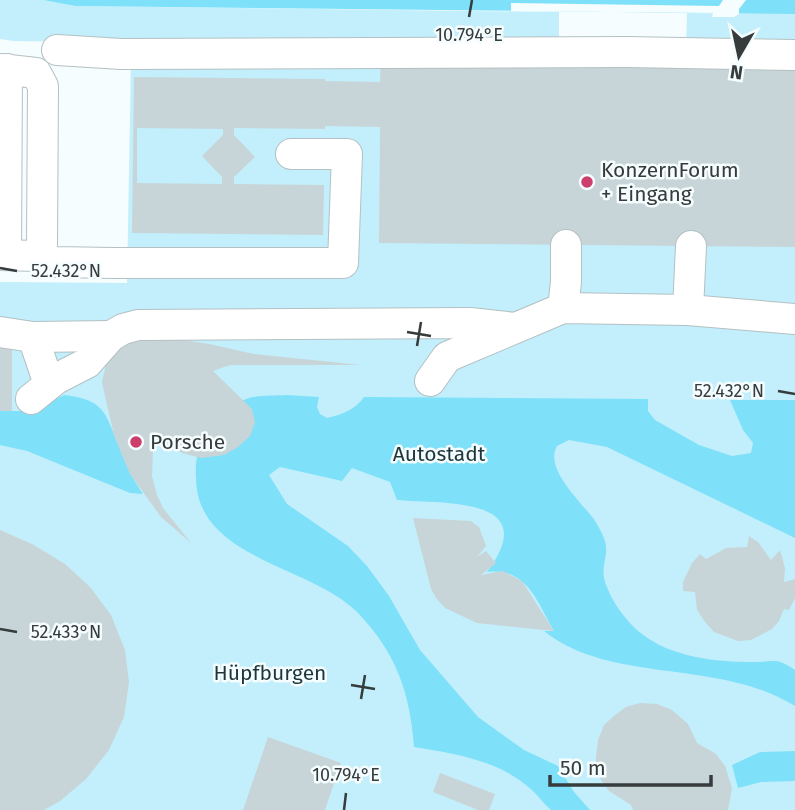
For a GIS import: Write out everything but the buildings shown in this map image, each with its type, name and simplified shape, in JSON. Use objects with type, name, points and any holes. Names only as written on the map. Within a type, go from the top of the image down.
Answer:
[{"type":"street","points":[[57,50],[121,54],[695,58],[730,41],[795,55]]},
{"type":"street","points":[[37,256],[43,245],[43,86],[36,73],[4,69],[3,256],[37,256],[54,262],[343,263],[347,154],[291,154]]},
{"type":"street","points":[[563,308],[566,245]]},
{"type":"street","points":[[688,310],[691,246]]},
{"type":"street","points":[[438,369],[515,328],[563,308],[688,310],[795,319]]},
{"type":"street","points":[[33,337],[40,392],[87,363],[111,336],[123,329],[138,326],[470,323],[515,328]]},
{"type":"street","points":[[0,332],[33,337],[111,336]]},
{"type":"green space","points":[[0,0],[43,0],[75,6],[559,12],[559,48],[14,41],[0,39]]},
{"type":"green space","name":"Autostadt","points":[[687,13],[795,14],[795,810],[0,810],[0,282],[127,283],[131,59],[686,50]]},
{"type":"water","points":[[43,0],[795,0],[795,14],[75,6]]},
{"type":"water","points":[[65,395],[88,400],[101,409],[143,494],[130,493],[27,451],[0,445],[0,411],[22,411]]},
{"type":"water","points":[[287,395],[319,397],[317,407],[320,414],[327,418],[348,411],[364,397],[648,399],[648,411],[655,420],[699,445],[732,456],[751,453],[753,443],[743,430],[730,400],[795,400],[795,538],[607,447],[569,440],[557,446],[554,455],[555,464],[565,484],[593,518],[605,540],[605,583],[618,608],[636,629],[667,648],[701,658],[784,663],[795,670],[795,706],[765,691],[733,682],[633,666],[601,659],[571,648],[544,631],[554,631],[536,598],[521,581],[501,572],[487,572],[501,547],[503,529],[496,517],[481,509],[461,504],[397,500],[390,482],[352,468],[342,481],[280,467],[269,475],[287,504],[348,546],[367,566],[389,596],[420,650],[478,717],[524,750],[558,766],[574,792],[590,810],[551,810],[519,780],[491,765],[446,752],[414,747],[409,708],[399,674],[382,643],[358,613],[338,597],[235,544],[215,527],[201,505],[196,465],[204,442],[227,414],[245,399]]},
{"type":"water","points":[[795,751],[795,781],[761,782],[738,788],[732,765],[760,752]]},
{"type":"pier","points":[[723,0],[746,0],[739,9],[739,14],[734,17],[712,17],[713,13],[511,11],[511,3],[719,6]]},
{"type":"place","name":"KonzernForum + Eingang","points":[[587,182]]},
{"type":"place","name":"Porsche","points":[[136,442]]},
{"type":"park label","name":"Hüpfburgen","points":[[270,673]]}]
